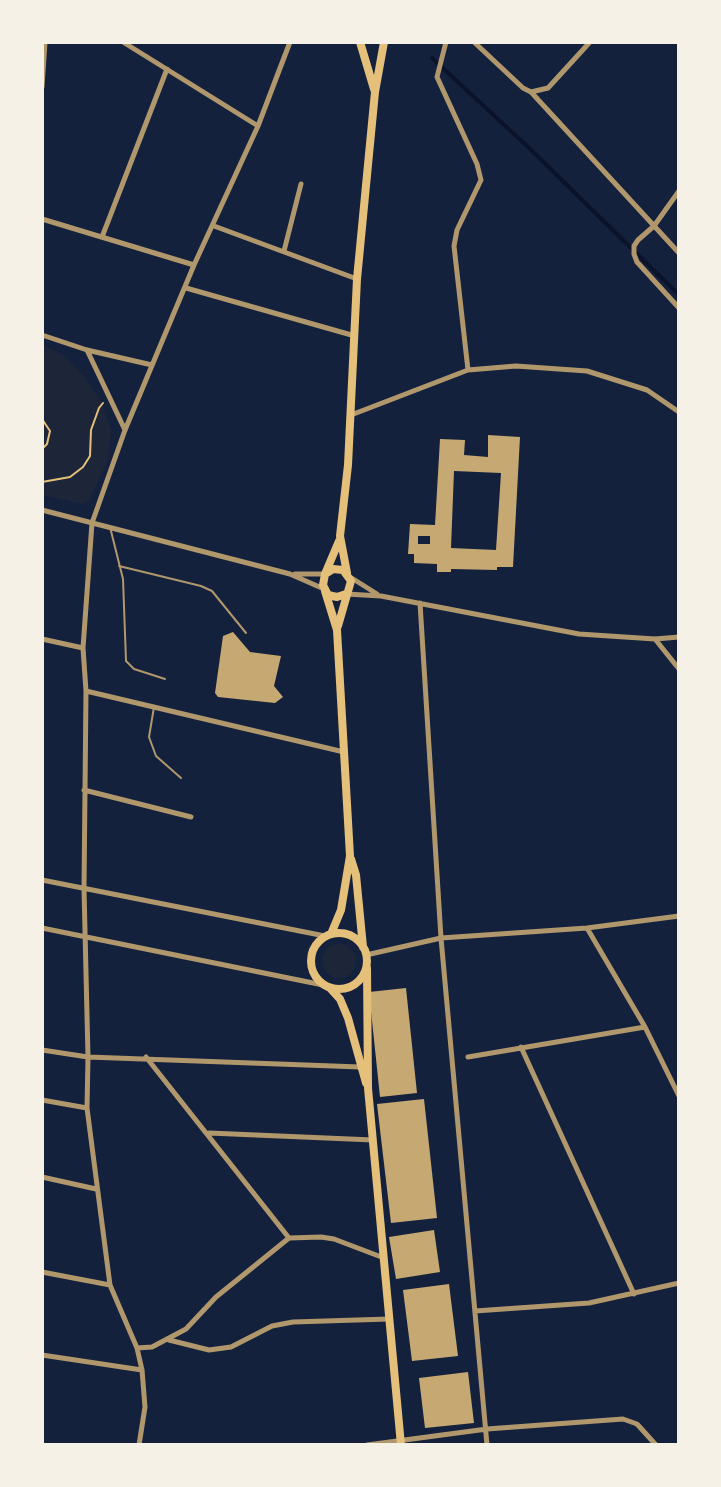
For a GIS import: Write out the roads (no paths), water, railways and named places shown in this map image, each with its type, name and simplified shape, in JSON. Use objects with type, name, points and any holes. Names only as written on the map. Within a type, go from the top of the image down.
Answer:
[{"type":"main road","points":[[360,42],[375,92]]},
{"type":"main road","points":[[368,1088],[360,1067],[348,1018],[340,999],[311,969],[310,960],[312,950],[328,935],[341,910],[350,856],[337,630],[322,581],[340,536],[351,415],[357,279],[375,92],[384,42]]},
{"type":"main road","points":[[337,630],[346,594],[351,586],[340,536]]},
{"type":"main road","points":[[326,574],[333,569],[348,575]]},
{"type":"main road","points":[[324,590],[333,597],[346,594]]},
{"type":"main road","points":[[350,856],[356,874],[367,968],[368,1088],[401,1442]]},
{"type":"main road","points":[[328,935],[349,934],[365,951]]},
{"type":"main road","points":[[326,987],[339,990],[357,984],[367,968]]},
{"type":"street","points":[[42,87],[45,42]]},
{"type":"street","points":[[123,42],[258,126]]},
{"type":"street","points":[[139,1445],[145,1407],[142,1370],[137,1348],[110,1285],[87,1108],[88,1057],[84,938],[86,691],[83,648],[92,523],[124,430],[194,265],[214,226],[258,126],[290,42]]},
{"type":"street","points":[[447,42],[437,77],[477,164],[480,180],[457,230],[454,246],[468,370]]},
{"type":"street","points":[[474,42],[523,88],[531,92],[679,253]]},
{"type":"street","points":[[531,92],[548,88],[590,42]]},
{"type":"street","points":[[102,237],[167,69]]},
{"type":"street","points":[[284,251],[301,184]]},
{"type":"street","points":[[679,191],[654,226],[634,246],[634,258],[679,308]]},
{"type":"street","points":[[42,219],[194,265]]},
{"type":"street","points":[[214,226],[357,279]]},
{"type":"street","points":[[186,288],[355,336]]},
{"type":"street","points":[[42,335],[87,350],[152,365]]},
{"type":"street","points":[[87,350],[124,430]]},
{"type":"street","points":[[351,415],[468,370],[516,366],[586,371],[647,390],[679,412]]},
{"type":"street","points":[[42,510],[290,574],[324,590]]},
{"type":"street","points":[[290,574],[326,574]]},
{"type":"street","points":[[348,575],[364,589],[381,596]]},
{"type":"street","points":[[346,594],[381,596],[579,634],[655,639],[679,637]]},
{"type":"street","points":[[420,603],[441,938],[487,1445]]},
{"type":"street","points":[[42,639],[83,648]]},
{"type":"street","points":[[655,639],[679,669]]},
{"type":"street","points":[[86,691],[344,752]]},
{"type":"street","points":[[84,790],[191,818]]},
{"type":"street","points":[[42,880],[328,935]]},
{"type":"street","points":[[365,951],[441,938],[587,928],[679,916]]},
{"type":"street","points":[[42,928],[326,987]]},
{"type":"street","points":[[587,928],[645,1027],[679,1096]]},
{"type":"street","points":[[468,1057],[645,1027]]},
{"type":"street","points":[[521,1047],[634,1294]]},
{"type":"street","points":[[42,1050],[88,1057],[147,1057],[360,1067]]},
{"type":"street","points":[[147,1057],[209,1133],[289,1238]]},
{"type":"street","points":[[42,1100],[87,1108]]},
{"type":"street","points":[[209,1133],[373,1140]]},
{"type":"street","points":[[42,1178],[96,1189]]},
{"type":"street","points":[[137,1348],[152,1347],[186,1329],[216,1297],[289,1238],[334,1239],[384,1258]]},
{"type":"street","points":[[42,1272],[110,1285]]},
{"type":"street","points":[[475,1311],[589,1304],[679,1283]]},
{"type":"street","points":[[169,1340],[208,1350],[231,1347],[272,1326],[293,1322],[389,1319]]},
{"type":"street","points":[[42,1355],[142,1370]]},
{"type":"street","points":[[367,1445],[487,1429],[623,1419],[637,1424],[656,1445]]},
{"type":"lane","points":[[110,527],[123,579],[126,662],[134,669],[165,680]]},
{"type":"lane","points":[[119,566],[201,586],[212,591],[246,633]]},
{"type":"lane","points":[[154,707],[149,737],[156,756],[181,778]]},
{"type":"waterway","points":[[432,58],[527,146],[679,295]]}]
